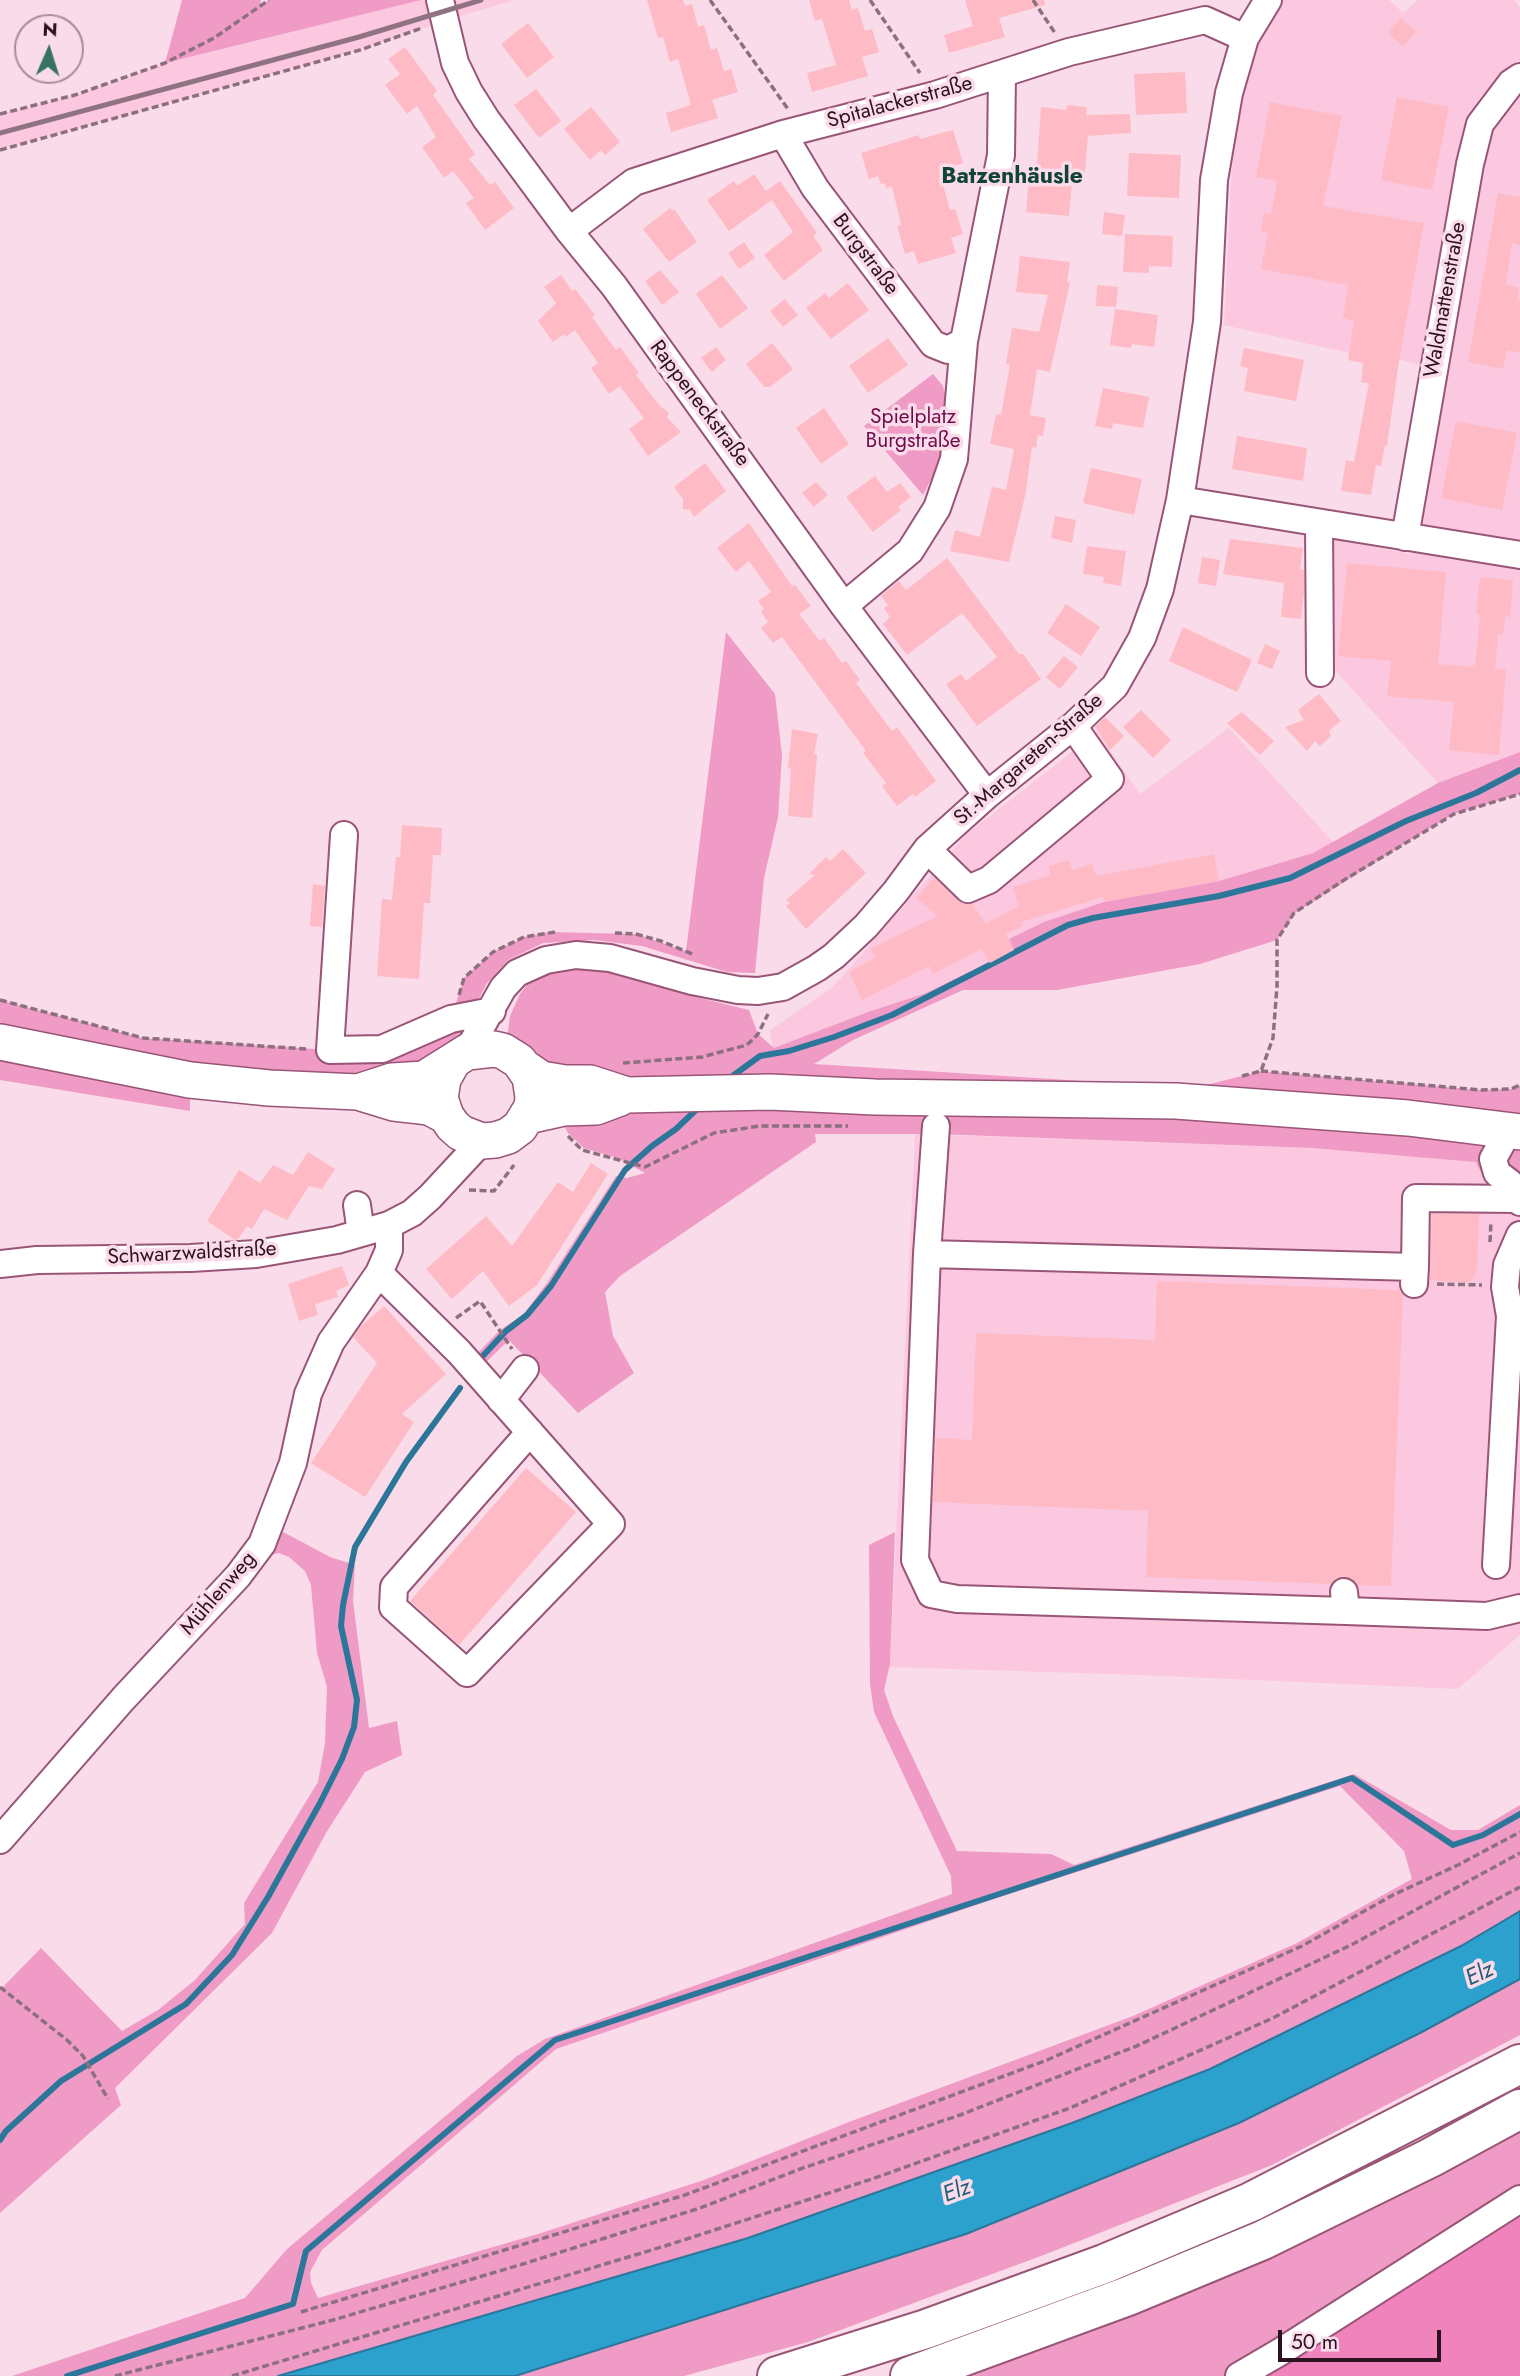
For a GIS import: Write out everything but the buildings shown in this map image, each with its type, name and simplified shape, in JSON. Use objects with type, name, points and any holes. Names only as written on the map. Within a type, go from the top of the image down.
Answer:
[{"type":"highway","points":[[777,2376],[926,2329],[1104,2264],[1251,2202],[1520,2064]]},
{"type":"highway","points":[[910,2376],[1128,2297],[1263,2239],[1430,2158],[1520,2109]]},
{"type":"main road","points":[[0,1042],[190,1080],[269,1088],[358,1092],[394,1103],[429,1107],[460,1127],[495,1140],[520,1128],[528,1116],[533,1097],[530,1077],[514,1060]]},
{"type":"main road","points":[[358,1092],[392,1081],[424,1079],[460,1058],[485,1048],[514,1060],[541,1079],[590,1083],[627,1095]]},
{"type":"main road","points":[[460,1058],[447,1071],[441,1088],[442,1107],[460,1127]]},
{"type":"main road","points":[[528,1116],[564,1108],[596,1107],[627,1095],[770,1093],[1176,1101],[1408,1118],[1514,1131]]},
{"type":"street","name":"St.-Margareten-Straße","points":[[460,1058],[492,1011],[503,988],[517,973],[545,960],[576,955],[610,958],[692,981],[738,990],[783,987],[834,956],[897,891],[926,849],[986,795],[1073,726],[1115,686],[1142,638],[1160,589],[1180,500],[1207,322],[1214,180],[1229,93],[1245,38],[1268,0]]},
{"type":"street","name":"Rappeneckstraße","points":[[442,10],[455,63],[469,92],[569,231],[614,286],[687,392],[747,469],[844,606],[986,795]]},
{"type":"street","name":"Spitalackerstraße","points":[[569,231],[634,182],[792,132],[935,95],[1069,52],[1205,20],[1245,38]]},
{"type":"street","points":[[844,606],[910,551],[937,508],[954,459],[964,341],[1001,155],[1002,74]]},
{"type":"street","name":"Waldmattenstraße","points":[[1405,537],[1468,177],[1480,124],[1511,83],[1520,77]]},
{"type":"street","name":"Burgstraße","points":[[792,132],[815,188],[933,344],[948,349],[964,341]]},
{"type":"street","points":[[1180,500],[1520,555]]},
{"type":"street","points":[[1318,523],[1320,673]]},
{"type":"street","points":[[926,849],[968,889],[989,880],[1110,779],[1073,726]]},
{"type":"street","points":[[344,835],[330,1049],[382,1049],[451,1019],[492,1011],[514,1060]]},
{"type":"street","points":[[936,1126],[927,1254],[915,1560],[931,1594],[957,1599],[1345,1601],[1487,1616],[1520,1608]]},
{"type":"street","name":"Schwarzwaldstraße","points":[[0,1264],[37,1259],[191,1258],[256,1254],[389,1226],[412,1213],[447,1178],[460,1127]]},
{"type":"street","points":[[1512,1192],[1497,1172],[1493,1159],[1514,1131]]},
{"type":"street","points":[[927,1254],[1414,1275],[1416,1198],[1512,1192]]},
{"type":"street","points":[[357,1205],[361,1233]]},
{"type":"street","name":"Mühlenweg","points":[[0,1840],[123,1699],[238,1576],[262,1544],[293,1463],[311,1388],[331,1342],[379,1273],[389,1250],[389,1226]]},
{"type":"street","points":[[1496,1565],[1515,1306],[1505,1287],[1507,1265],[1519,1247]]},
{"type":"street","points":[[379,1273],[438,1331],[530,1432],[611,1524],[467,1673],[393,1607],[394,1587],[530,1432]]},
{"type":"street","points":[[501,1400],[525,1369]]},
{"type":"street","points":[[1239,2376],[1520,2199]]},
{"type":"path","points":[[0,114],[75,96],[164,63],[214,38],[269,0]]},
{"type":"path","points":[[710,0],[780,97],[792,132]]},
{"type":"path","points":[[870,0],[935,95]]},
{"type":"path","points":[[1033,0],[1069,52]]},
{"type":"path","points":[[0,150],[360,50],[442,10]]},
{"type":"path","points":[[1261,1071],[1273,1038],[1277,940],[1294,914],[1344,880],[1454,814],[1520,794]]},
{"type":"path","points":[[610,1061],[624,1063],[702,1058],[747,1045],[758,1034],[783,987]]},
{"type":"path","points":[[0,1000],[143,1038],[330,1049]]},
{"type":"path","points":[[1239,1077],[1261,1071],[1481,1090],[1511,1089],[1520,1085]]},
{"type":"path","points":[[582,1150],[645,1167],[714,1133],[760,1126],[855,1126]]},
{"type":"path","points":[[1490,1248],[1512,1192]]},
{"type":"path","points":[[1414,1275],[1487,1286]]},
{"type":"path","points":[[438,1331],[480,1301],[506,1341]]},
{"type":"path","points":[[301,2312],[685,2195],[1047,2060],[1302,1946],[1394,1895],[1520,1832]]},
{"type":"path","points":[[115,2376],[332,2320],[523,2264],[700,2208],[800,2169],[960,2115],[1139,2045],[1353,1944],[1520,1853]]},
{"type":"path","points":[[232,2376],[665,2246],[872,2179],[1070,2108],[1273,2018],[1520,1887]]},
{"type":"path","points":[[0,1987],[83,2056],[108,2099]]},
{"type":"shaded area","points":[[420,0],[515,0],[360,50],[0,150],[0,114],[75,95],[165,63]]},
{"type":"shaded area","points":[[1268,0],[1389,0],[1403,13],[1418,0],[1514,0],[1520,8],[1520,752],[1438,783],[1330,665],[1329,538],[1411,554],[1444,370],[1400,360],[1359,355],[1224,325],[1233,139],[1229,93]]},
{"type":"shaded area","points":[[1229,728],[1333,842],[1313,853],[1219,881],[1105,902],[1009,940],[1014,950],[926,993],[773,1049],[770,1030],[832,988],[967,834],[1097,732],[1140,794]]},
{"type":"shaded area","points":[[915,1134],[1312,1148],[1476,1161],[1486,1181],[1520,1184],[1520,1635],[1458,1689],[890,1667]]},
{"type":"shaded area","points":[[1520,2199],[1520,2376],[1239,2376]]},
{"type":"green space","points":[[182,0],[261,0],[260,6],[269,0],[421,0],[165,63]]},
{"type":"green space","name":"Spielplatz Burgstraße","points":[[933,374],[943,386],[948,408],[942,458],[923,495],[864,426]]},
{"type":"green space","points":[[726,632],[775,694],[782,755],[778,817],[764,878],[755,973],[727,972],[642,946],[594,940],[543,943],[508,960],[487,983],[455,1045],[412,1072],[190,1080],[190,1111],[0,1080],[0,1000],[143,1038],[330,1050],[451,1019],[464,978],[493,952],[524,937],[549,932],[636,934],[686,951]]},
{"type":"green space","points":[[1520,752],[1520,794],[1454,814],[1414,838],[1295,913],[1277,940],[1200,964],[1057,990],[963,990],[853,1040],[814,1064],[1195,1088],[1261,1071],[1481,1090],[1511,1089],[1520,1085],[1520,1184],[1485,1181],[1476,1162],[1312,1148],[936,1134],[815,1134],[816,1142],[620,1276],[605,1292],[613,1336],[634,1373],[578,1413],[509,1340],[484,1364],[474,1357],[500,1330],[523,1315],[547,1283],[616,1176],[627,1178],[645,1173],[617,1158],[584,1148],[568,1133],[552,1103],[507,1040],[510,1016],[520,994],[529,982],[547,971],[593,967],[644,977],[696,997],[749,1010],[758,1034],[774,1048],[926,993],[1014,950],[1009,939],[1044,922],[1104,902],[1219,881],[1313,853],[1438,783]]},
{"type":"green space","points":[[270,1525],[330,1557],[355,1565],[353,1601],[369,1728],[397,1721],[402,1755],[365,1772],[326,1833],[272,1933],[115,2088],[121,2105],[0,2213],[0,1990],[41,1948],[122,2031],[158,2010],[195,1980],[245,1924],[244,1903],[318,1782],[325,1743],[327,1687],[317,1653],[311,1585],[305,1571],[289,1557],[279,1553],[270,1555]]},
{"type":"green space","points":[[895,1532],[890,1664],[884,1690],[893,1716],[957,1851],[1051,1854],[1074,1865],[1354,1774],[1451,1830],[1478,1830],[1520,1805],[1520,1911],[1461,1946],[1210,2069],[1072,2123],[748,2238],[278,2376],[12,2376],[245,2298],[287,2249],[517,2056],[545,2039],[952,1894],[951,1876],[874,1712],[870,1684],[869,1545]],"holes":[[[1340,1786],[1404,1851],[1412,1879],[1297,1943],[1133,2016],[849,2122],[704,2180],[538,2234],[318,2298],[311,2283],[310,2272],[322,2250],[556,2049],[982,1903]]]},
{"type":"green space","points":[[1520,1979],[1520,2035],[1272,2165],[1041,2256],[808,2342],[684,2376],[515,2376],[966,2234],[1077,2188],[1420,2033]]},
{"type":"green space","points":[[1520,2109],[1520,2199],[1239,2376],[910,2376]]},
{"type":"water","name":"Elz","points":[[1520,1911],[1520,1979],[1420,2033],[1239,2123],[966,2234],[515,2376],[278,2376],[748,2238],[1072,2123],[1210,2069],[1461,1946]]},
{"type":"waterway","points":[[727,1080],[760,1056],[789,1051],[892,1015],[1068,925],[1093,918],[1219,896],[1290,878],[1406,821],[1476,793],[1520,770]]},
{"type":"waterway","points":[[479,1360],[506,1331],[527,1315],[551,1286],[625,1170],[699,1107]]},
{"type":"waterway","points":[[0,2140],[6,2131],[61,2081],[186,2004],[232,1955],[268,1897],[320,1803],[342,1759],[354,1727],[357,1700],[341,1626],[355,1547],[406,1462],[460,1388]]},
{"type":"waterway","points":[[67,2376],[293,2304],[306,2251],[555,2040],[1352,1778],[1453,1845],[1483,1835],[1520,1814]]},
{"type":"railway","points":[[0,133],[359,37],[481,0]]},
{"type":"district","name":"Batzenhäusle","points":[[1012,177]]}]
